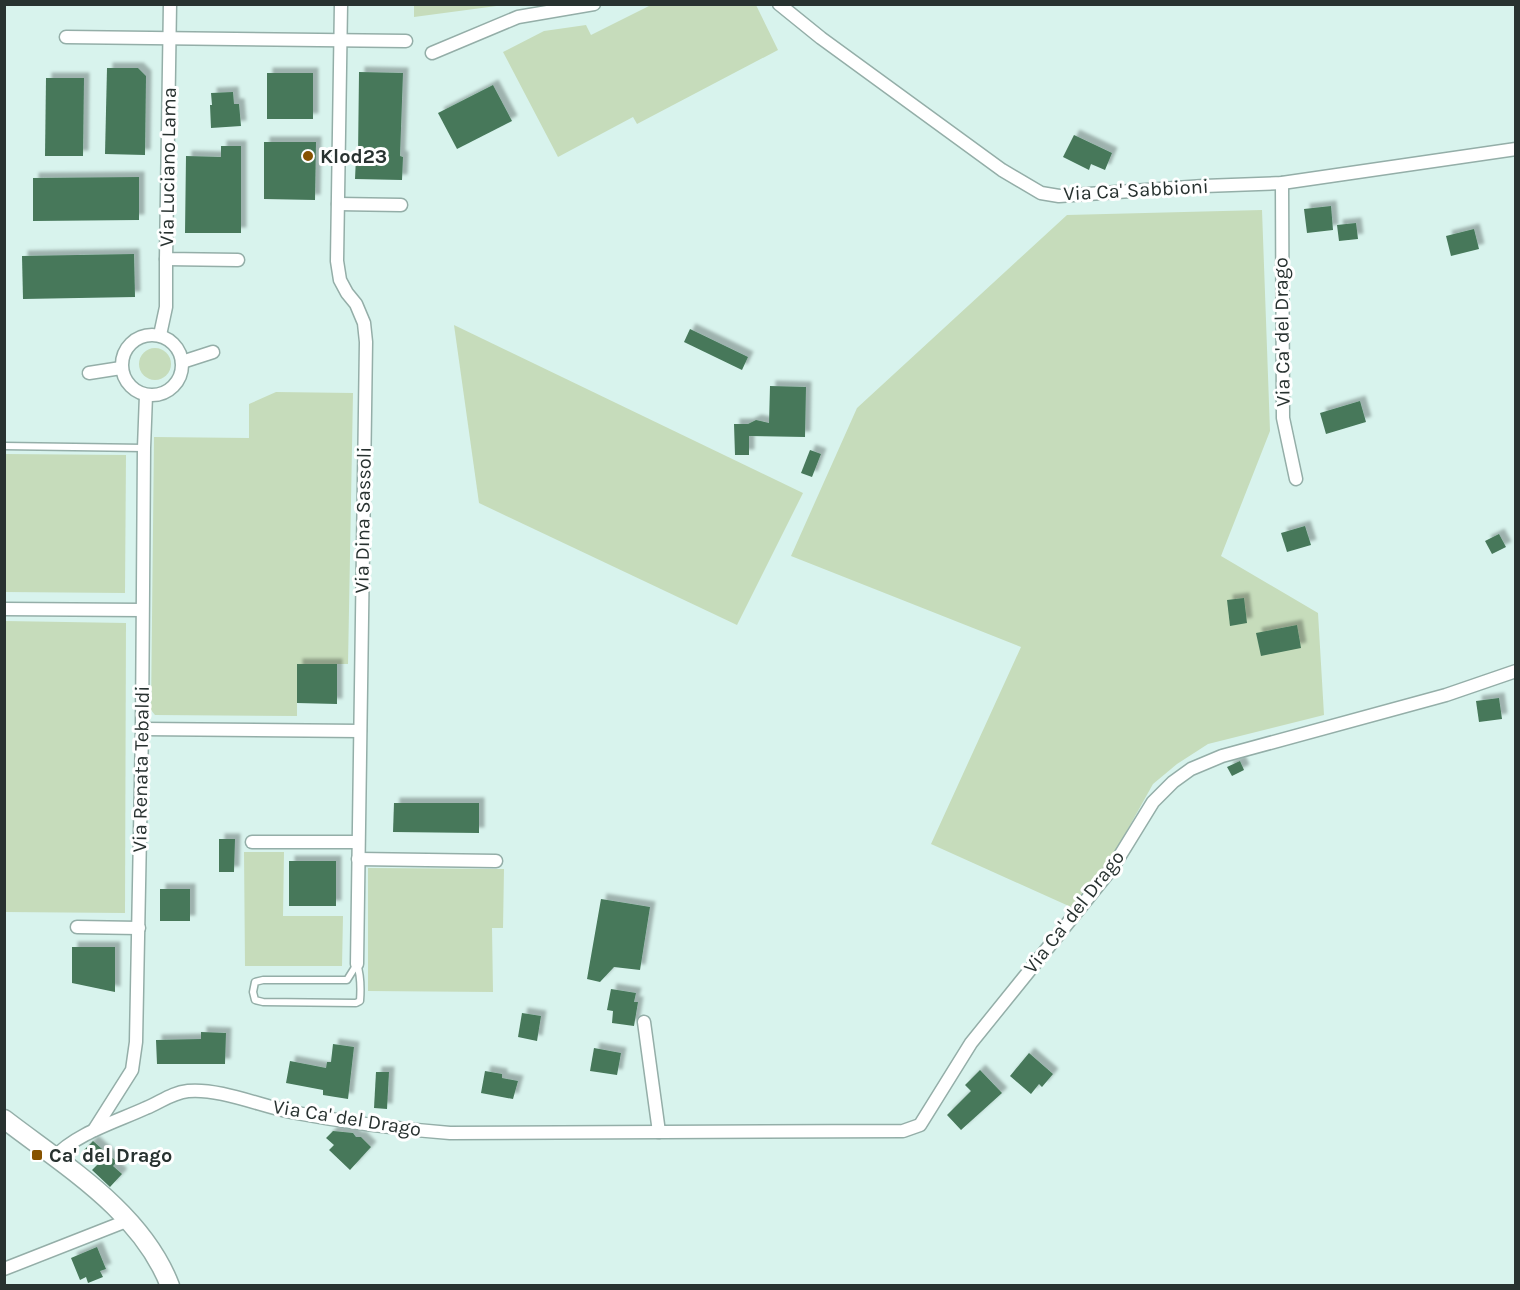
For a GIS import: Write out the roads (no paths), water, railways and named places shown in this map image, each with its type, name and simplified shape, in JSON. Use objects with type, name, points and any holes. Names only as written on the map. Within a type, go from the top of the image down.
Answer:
[{"type":"street","name":"Via Luciano Lama","points":[[170,4],[166,259],[238,260]]},
{"type":"street","name":"Via Dina Sassoli","points":[[341,4],[337,261],[340,280],[356,304],[364,323],[366,342],[357,964]]},
{"type":"street","points":[[432,53],[518,17],[594,4]]},
{"type":"street","name":"Via Ca' Sabbioni","points":[[779,4],[821,38],[1002,170],[1041,193],[1059,196],[1282,183],[1515,149]]},
{"type":"street","points":[[66,37],[405,41]]},
{"type":"street","name":"Via Ca' del Drago","points":[[1282,183],[1283,418],[1296,479]]},
{"type":"street","points":[[338,204],[401,205]]},
{"type":"street","points":[[160,335],[166,307],[166,259]]},
{"type":"street","points":[[148,334],[160,335],[176,345],[182,362],[181,373],[176,383],[168,391],[157,395],[146,395],[134,390],[125,380],[121,368],[122,356],[132,341],[148,334]]},
{"type":"street","points":[[182,362],[213,352]]},
{"type":"street","points":[[89,374],[121,368]]},
{"type":"street","name":"Via Renata Tebaldi","points":[[94,1131],[132,1070],[136,1042],[146,395]]},
{"type":"street","points":[[4,609],[142,610]]},
{"type":"street","name":"Via Ca' del Drago","points":[[54,1158],[62,1148],[94,1131],[152,1106],[166,1096],[189,1091],[229,1095],[289,1111],[377,1127],[450,1133],[903,1131],[920,1125],[971,1043],[1113,867],[1153,802],[1173,782],[1191,769],[1222,756],[1446,695],[1515,671]]},
{"type":"street","points":[[142,729],[360,731]]},
{"type":"street","points":[[252,842],[358,842]]},
{"type":"street","points":[[358,859],[496,861]]},
{"type":"street","points":[[77,927],[139,928]]},
{"type":"street","points":[[644,1022],[659,1132]]},
{"type":"street","points":[[4,1119],[116,1207],[129,1220],[163,1267],[170,1286]]},
{"type":"street","points":[[4,1269],[129,1220]]},
{"type":"lane","points":[[4,446],[144,448]]},
{"type":"lane","name":"Via Dina Sassoli","points":[[357,964],[360,974],[360,1001],[356,1003],[255,1000],[253,992],[255,982],[263,980],[346,980],[357,964]]},
{"type":"place","name":"Klod23","points":[[308,156]]},
{"type":"place","name":"Ca' del Drago","points":[[37,1155]]}]
